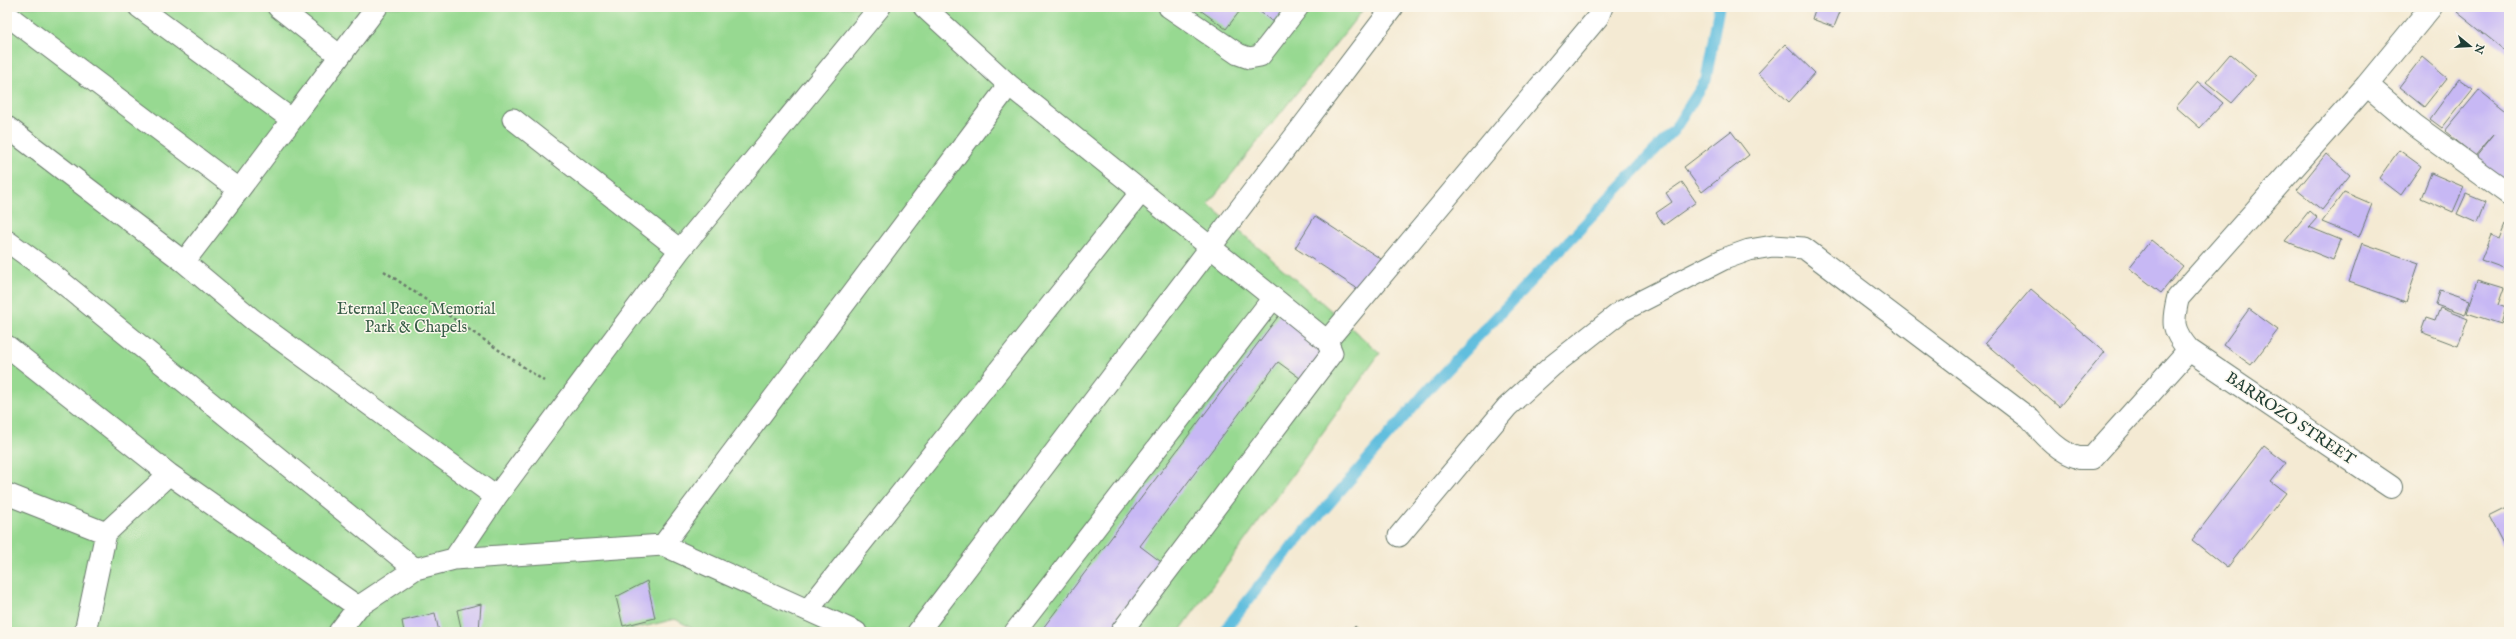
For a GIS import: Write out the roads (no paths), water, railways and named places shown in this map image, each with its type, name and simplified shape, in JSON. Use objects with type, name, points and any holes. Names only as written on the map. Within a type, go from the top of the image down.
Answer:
[{"type":"street","name":"BARROZO STREET","points":[[2391,488],[2189,350],[2177,336],[2173,321],[2178,298],[2367,85],[2431,7]]},
{"type":"street","points":[[2367,85],[2414,125],[2509,194]]},
{"type":"street","points":[[2080,458],[2092,458],[2189,350]]},
{"type":"lane","points":[[139,7],[291,119]]},
{"type":"lane","points":[[278,7],[340,56]]},
{"type":"lane","points":[[184,262],[377,7]]},
{"type":"lane","points":[[454,559],[496,497],[571,399],[680,250],[880,7]]},
{"type":"lane","points":[[924,7],[1009,85],[1327,341],[1332,353],[1121,632]]},
{"type":"lane","points":[[1169,7],[1238,54],[1249,58],[1260,56],[1298,7]]},
{"type":"lane","points":[[918,632],[1212,249],[1394,7]]},
{"type":"lane","points":[[1327,341],[1598,17],[1602,7]]},
{"type":"lane","points":[[7,15],[239,190]]},
{"type":"lane","points":[[663,545],[1009,85]]},
{"type":"lane","points":[[513,119],[680,250]]},
{"type":"lane","points":[[7,127],[184,262],[252,319],[496,497]]},
{"type":"lane","points":[[808,610],[1141,192]]},
{"type":"lane","points":[[7,241],[48,270],[415,569]]},
{"type":"lane","points":[[1399,536],[1507,407],[1552,366],[1622,311],[1724,259],[1749,250],[1773,246],[1804,248],[2030,419],[2046,436],[2068,455],[2080,458]]},
{"type":"lane","points":[[1015,632],[1273,298]]},
{"type":"lane","points":[[7,346],[169,474],[358,607]]},
{"type":"lane","points":[[84,632],[106,533],[169,474]]},
{"type":"lane","points":[[7,494],[106,533]]},
{"type":"lane","points":[[339,632],[358,607],[415,569],[454,559],[663,545],[856,632]]},
{"type":"waterway","points":[[1223,632],[1276,565],[1432,385],[1674,130],[1706,80],[1719,7]]},
{"type":"park label","name":"Eternal Peace Memorial Park & Chapels","points":[[416,319]]}]
